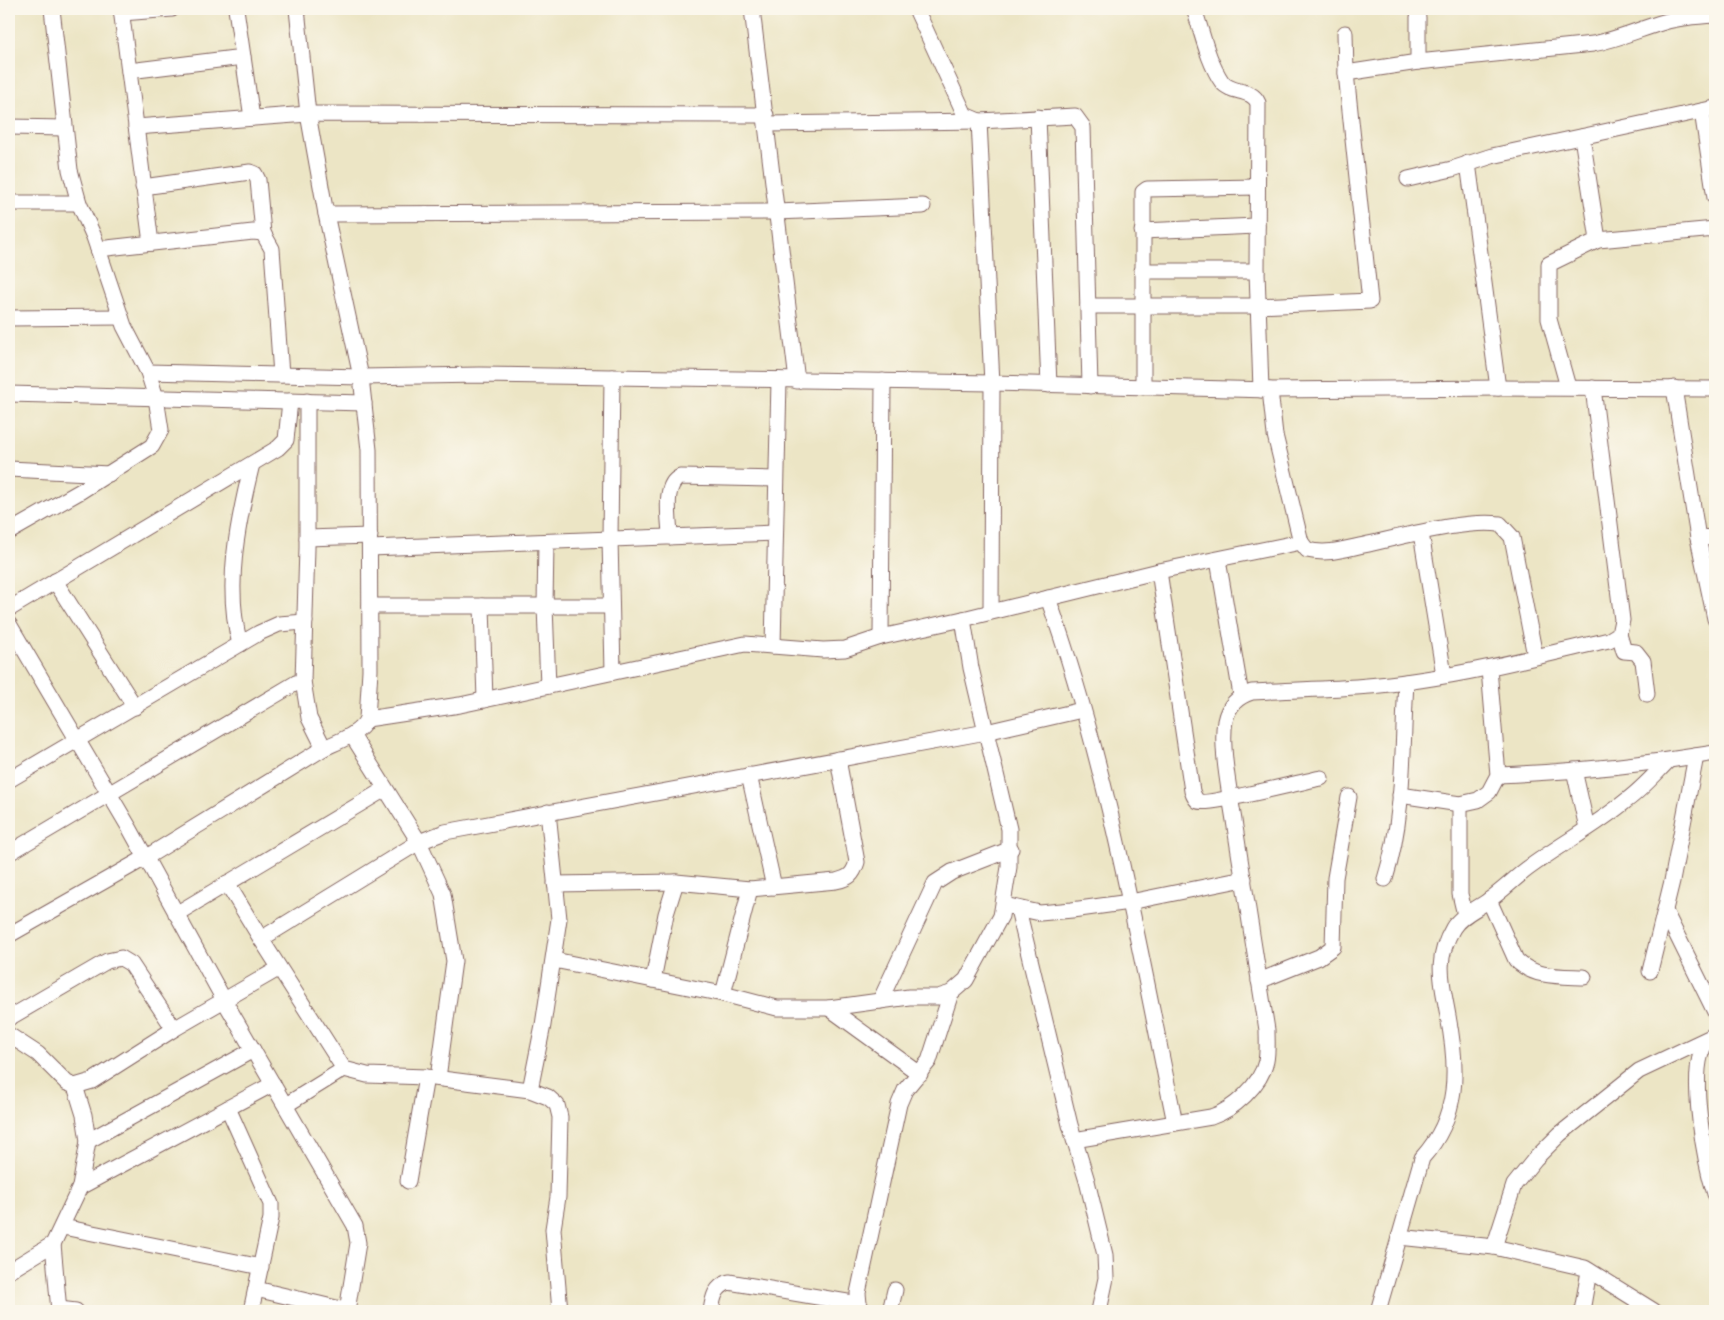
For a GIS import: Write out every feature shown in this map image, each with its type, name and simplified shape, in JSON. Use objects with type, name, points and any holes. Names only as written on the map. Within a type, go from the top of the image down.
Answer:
[{"type":"street","points":[[9,532],[109,474],[152,446],[161,430],[156,398],[148,372],[121,317],[98,249],[79,203],[70,170],[52,9]]},
{"type":"street","points":[[151,243],[121,11],[172,9]]},
{"type":"street","points":[[236,9],[252,118]]},
{"type":"street","points":[[9,935],[145,858],[324,748],[352,735],[365,724],[367,719],[370,606],[369,450],[361,377],[326,214],[308,114],[298,9]]},
{"type":"street","points":[[752,9],[767,120],[797,381]]},
{"type":"street","points":[[916,9],[965,115],[979,121]]},
{"type":"street","points":[[1194,9],[1214,66],[1223,83],[1229,88],[1248,93],[1258,103],[1257,271],[1258,306],[1266,390],[1301,542],[1307,550],[1331,552],[1487,522],[1500,524],[1512,537],[1535,656]]},
{"type":"street","points":[[1346,73],[1418,62],[1593,44],[1619,39],[1665,22],[1715,15]]},
{"type":"street","points":[[1418,17],[1418,62]]},
{"type":"street","points":[[1088,306],[1258,306],[1370,301],[1346,73],[1345,33]]},
{"type":"street","points":[[129,71],[243,57]]},
{"type":"street","points":[[1408,179],[1452,169],[1492,156],[1709,109],[1715,198]]},
{"type":"street","points":[[136,127],[308,114],[979,121],[1075,116],[1083,127],[1090,386]]},
{"type":"street","points":[[1038,117],[1049,385]]},
{"type":"street","points":[[979,121],[992,383],[991,611]]},
{"type":"street","points":[[9,127],[65,128]]},
{"type":"street","points":[[1582,137],[1598,240]]},
{"type":"street","points":[[1468,163],[1498,388]]},
{"type":"street","points":[[144,187],[250,172],[255,174],[258,180],[263,233]]},
{"type":"street","points":[[1143,387],[1142,196],[1147,189],[1257,187]]},
{"type":"street","points":[[9,203],[79,203]]},
{"type":"street","points":[[326,214],[778,212],[923,206]]},
{"type":"street","points":[[1142,231],[1257,226]]},
{"type":"street","points":[[1568,387],[1548,319],[1549,264],[1598,240],[1715,229]]},
{"type":"street","points":[[98,249],[253,232],[263,233],[268,238],[272,249],[281,375]]},
{"type":"street","points":[[1142,271],[1257,271]]},
{"type":"street","points":[[9,318],[121,317]]},
{"type":"street","points":[[148,372],[361,377],[480,375],[883,381],[1266,390],[1568,387],[1715,389]]},
{"type":"street","points":[[612,377],[610,539],[614,672]]},
{"type":"street","points":[[773,646],[779,380]]},
{"type":"street","points":[[881,637],[883,381]]},
{"type":"street","points":[[1594,388],[1622,620],[1620,634],[1624,651],[1636,652],[1642,661],[1647,694]]},
{"type":"street","points":[[1674,388],[1698,538],[1715,619]]},
{"type":"street","points":[[9,394],[364,403]]},
{"type":"street","points":[[9,609],[278,448],[286,440],[290,401]]},
{"type":"street","points":[[307,401],[307,538],[303,681],[311,726],[324,748]]},
{"type":"street","points":[[240,644],[233,619],[237,527],[252,464]]},
{"type":"street","points":[[9,469],[109,474]]},
{"type":"street","points":[[670,537],[670,487],[674,480],[680,477],[776,479]]},
{"type":"street","points":[[307,538],[370,542],[546,542],[775,533]]},
{"type":"street","points":[[1422,533],[1444,675]]},
{"type":"street","points":[[1698,538],[1715,538]]},
{"type":"street","points":[[546,542],[544,606],[548,686]]},
{"type":"street","points":[[367,719],[485,700],[738,645],[823,650],[845,648],[881,637],[963,619],[1158,570],[1218,560],[1301,542]]},
{"type":"street","points":[[1218,560],[1241,695]]},
{"type":"street","points":[[1158,570],[1192,790],[1196,798],[1201,802],[1321,778]]},
{"type":"street","points":[[55,581],[135,706]]},
{"type":"street","points":[[1048,598],[1066,650],[1130,902],[1176,1123]]},
{"type":"street","points":[[370,606],[611,606]]},
{"type":"street","points":[[482,606],[485,700]]},
{"type":"street","points":[[963,619],[971,668],[1009,829],[1010,906],[1105,1256],[1106,1278],[1099,1311]]},
{"type":"street","points":[[9,780],[240,644],[279,624],[305,622]]},
{"type":"street","points":[[9,624],[78,740],[224,1000],[355,1226],[358,1243],[348,1311],[256,1289]]},
{"type":"street","points":[[1074,1140],[1211,1117],[1236,1106],[1254,1083],[1266,1061],[1267,1030],[1231,797],[1225,745],[1225,721],[1233,703],[1241,695],[1252,692],[1356,688],[1489,669],[1535,656],[1609,640],[1620,634]]},
{"type":"street","points":[[1400,795],[1460,804],[1478,800],[1489,792],[1498,775],[1489,669]]},
{"type":"street","points":[[9,853],[296,683],[303,681]]},
{"type":"street","points":[[1385,879],[1394,852],[1400,795],[1406,682]]},
{"type":"street","points":[[261,939],[419,842],[445,832],[986,732],[1082,710]]},
{"type":"street","points":[[352,735],[419,842],[443,894],[454,961],[432,1078],[408,1181]]},
{"type":"street","points":[[1498,775],[1668,761],[1715,754]]},
{"type":"street","points":[[1650,971],[1665,911],[1696,756]]},
{"type":"street","points":[[555,884],[676,882],[750,889],[836,882],[854,873],[857,862],[838,759]]},
{"type":"street","points":[[1378,1311],[1422,1158],[1434,1144],[1444,1124],[1452,1098],[1456,1064],[1440,971],[1443,951],[1454,927],[1465,915],[1489,900],[1525,870],[1627,800],[1668,761]]},
{"type":"street","points":[[1574,770],[1586,828]]},
{"type":"street","points":[[749,775],[774,887]]},
{"type":"street","points":[[176,914],[385,789]]},
{"type":"street","points":[[1259,981],[1319,957],[1333,946],[1335,878],[1349,797]]},
{"type":"street","points":[[1460,804],[1460,894],[1465,915]]},
{"type":"street","points":[[530,1090],[554,960],[559,919],[548,812]]},
{"type":"street","points":[[880,1000],[935,883],[952,872],[1010,850]]},
{"type":"street","points":[[1010,906],[1040,913],[1130,902],[1244,879]]},
{"type":"street","points":[[653,980],[666,914],[676,882]]},
{"type":"street","points":[[228,883],[278,969],[344,1069],[367,1075],[432,1078],[530,1090],[548,1097],[557,1105],[560,1117],[558,1197],[553,1229],[560,1311]]},
{"type":"street","points":[[723,994],[750,889]]},
{"type":"street","points":[[1489,900],[1516,960],[1524,968],[1541,975],[1584,977]]},
{"type":"street","points":[[554,960],[723,994],[777,1008],[829,1008],[880,1000],[938,997],[951,993],[966,980],[1001,916],[1010,906]]},
{"type":"street","points":[[1665,911],[1715,1012]]},
{"type":"street","points":[[9,1018],[107,961],[122,958],[131,964],[174,1029]]},
{"type":"street","points":[[9,1035],[38,1054],[67,1083],[75,1086],[92,1081],[174,1029],[278,969]]},
{"type":"street","points":[[711,1311],[714,1296],[720,1285],[729,1282],[861,1308],[858,1293],[899,1104],[905,1090],[929,1061],[951,993]]},
{"type":"street","points":[[829,1008],[920,1074]]},
{"type":"street","points":[[1494,1248],[1514,1185],[1535,1159],[1560,1134],[1639,1071],[1713,1035]]},
{"type":"street","points":[[1713,1035],[1703,1048],[1699,1061],[1698,1115],[1710,1180],[1715,1194]]},
{"type":"street","points":[[88,1141],[253,1050]]},
{"type":"street","points":[[286,1105],[344,1069]]},
{"type":"street","points":[[80,1187],[273,1084]]},
{"type":"street","points":[[9,1271],[53,1244],[63,1227],[80,1187],[88,1141],[84,1115],[75,1086]]},
{"type":"street","points":[[228,1108],[271,1204],[271,1218],[251,1311]]},
{"type":"street","points":[[63,1227],[261,1267]]},
{"type":"street","points":[[1399,1237],[1494,1248],[1571,1264],[1589,1271],[1654,1311]]},
{"type":"street","points":[[53,1244],[59,1310],[76,1311]]},
{"type":"street","points":[[1582,1311],[1589,1271]]},
{"type":"street","points":[[890,1311],[895,1290]]}]
